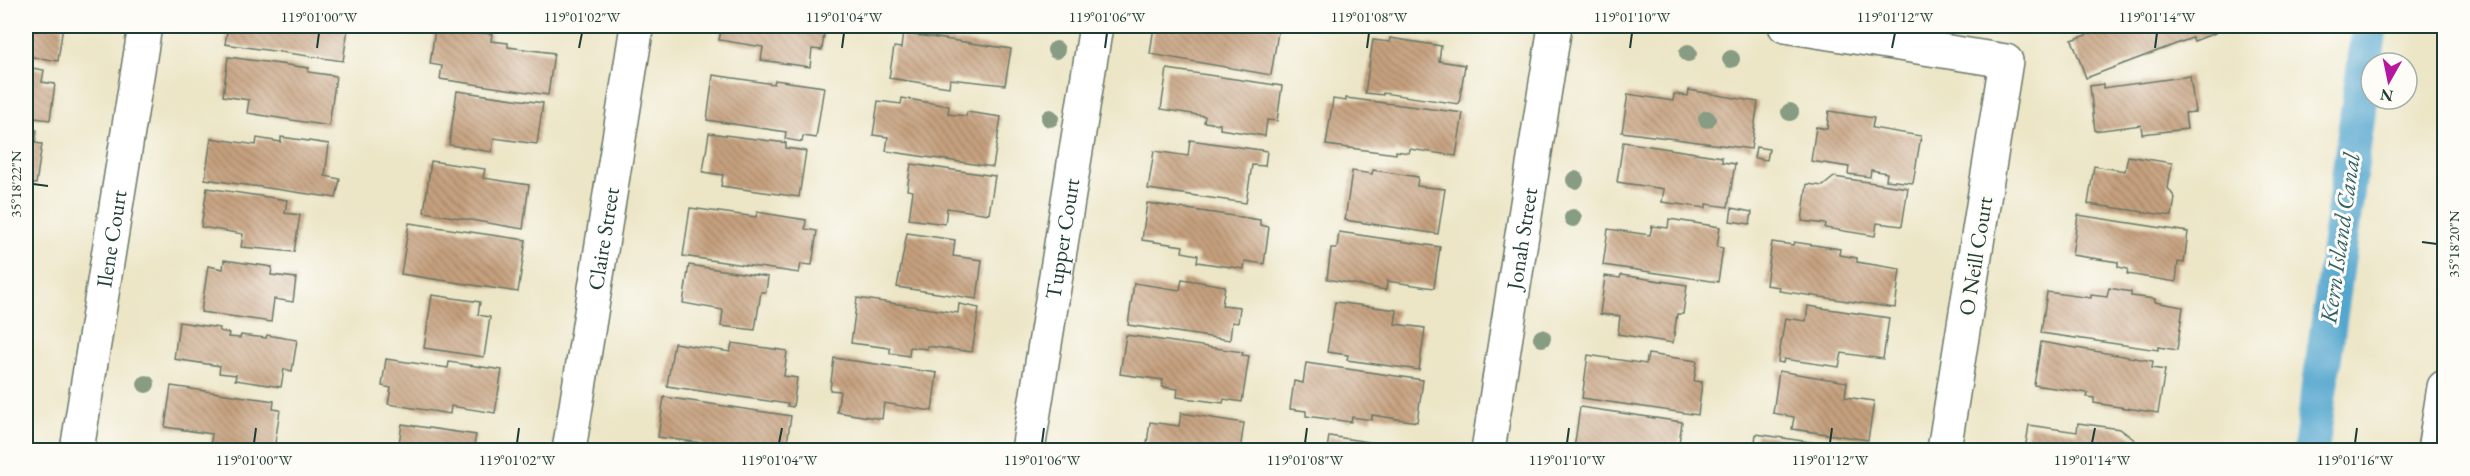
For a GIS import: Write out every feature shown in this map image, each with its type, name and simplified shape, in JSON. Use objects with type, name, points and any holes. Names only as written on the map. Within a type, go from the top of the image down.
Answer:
[{"type":"street","name":"Ilene Court","points":[[77,450],[145,26]]},
{"type":"street","name":"Claire Street","points":[[569,450],[636,26]]},
{"type":"street","name":"Tupper Court","points":[[1028,450],[1096,26]]},
{"type":"street","name":"Jonah Street","points":[[1488,450],[1556,26]]},
{"type":"street","name":"O Neill Court","points":[[1785,26],[2006,61],[1944,450]]},
{"type":"street","points":[[2434,450],[2445,387]]},
{"type":"building","points":[[26,26],[63,26],[58,61],[26,56]]},
{"type":"building","points":[[228,26],[348,28],[343,61],[225,44]]},
{"type":"building","points":[[722,26],[825,26],[822,50],[812,49],[810,67],[761,60],[763,47],[719,40]]},
{"type":"building","points":[[963,26],[1002,26],[1001,33]]},
{"type":"building","points":[[1154,26],[1279,26],[1271,75],[1150,54]]},
{"type":"building","points":[[2111,26],[2212,26],[2215,33],[2194,41],[2192,38],[2086,78],[2072,40]]},
{"type":"building","points":[[449,28],[492,34],[491,41],[508,43],[508,47],[554,53],[548,95],[440,79],[442,66],[430,64],[435,29],[448,31]]},
{"type":"building","points":[[903,33],[1011,49],[1005,85],[950,79],[949,87],[889,78],[894,47],[901,48]]},
{"type":"building","points":[[1390,38],[1441,46],[1439,61],[1465,65],[1459,104],[1383,93],[1383,95],[1365,93],[1373,40],[1390,42]]},
{"type":"building","points":[[228,57],[309,68],[308,72],[336,76],[329,126],[247,113],[249,100],[223,96]]},
{"type":"building","points":[[26,67],[44,70],[42,82],[55,84],[50,120],[26,117]]},
{"type":"building","points":[[1167,69],[1282,86],[1277,121],[1267,120],[1265,136],[1220,129],[1220,124],[1204,122],[1205,116],[1161,109]]},
{"type":"building","points":[[713,75],[774,84],[775,80],[824,87],[816,138],[803,136],[802,142],[785,139],[786,132],[707,120]]},
{"type":"building","points":[[2190,76],[2195,112],[2185,113],[2187,129],[2142,134],[2141,125],[2095,131],[2090,86],[2103,84],[2103,88]]},
{"type":"building","points":[[1689,90],[1758,102],[1751,149],[1622,132],[1628,94],[1673,101],[1674,94],[1688,96]]},
{"type":"building","points":[[457,91],[543,103],[537,144],[494,138],[492,152],[449,145]]},
{"type":"building","points":[[902,98],[949,106],[948,114],[966,116],[967,112],[1001,117],[993,167],[886,151],[888,137],[873,135],[878,101],[901,104]]},
{"type":"building","points":[[1346,98],[1463,113],[1456,156],[1410,149],[1409,153],[1396,151],[1396,154],[1326,145],[1333,99],[1346,101]]},
{"type":"building","points":[[1829,111],[1874,118],[1872,128],[1921,136],[1913,183],[1886,180],[1887,173],[1871,170],[1870,177],[1848,174],[1849,167],[1811,161],[1816,127],[1827,129]]},
{"type":"building","points":[[26,128],[37,130],[35,143],[42,144],[36,184],[26,183]]},
{"type":"building","points":[[709,133],[786,143],[786,148],[806,151],[799,197],[721,186],[723,175],[703,172]]},
{"type":"building","points":[[281,137],[329,144],[325,176],[340,179],[336,198],[205,179],[211,138],[256,145],[257,138],[281,142]]},
{"type":"building","points":[[1190,140],[1267,151],[1265,166],[1252,165],[1246,203],[1148,189],[1154,151],[1188,156]]},
{"type":"building","points":[[1623,142],[1722,157],[1722,162],[1735,164],[1728,207],[1706,204],[1706,208],[1662,202],[1664,189],[1617,182]]},
{"type":"building","points":[[1756,147],[1769,149],[1767,160],[1754,158]]},
{"type":"building","points":[[2128,156],[2172,163],[2168,188],[2175,198],[2172,216],[2088,204],[2094,166],[2125,171]]},
{"type":"building","points":[[431,161],[485,169],[483,178],[529,185],[523,229],[424,212]]},
{"type":"building","points":[[911,164],[995,176],[989,214],[947,208],[945,224],[909,219],[913,191],[907,190]]},
{"type":"building","points":[[1373,170],[1418,177],[1417,186],[1445,189],[1438,234],[1345,220],[1352,171],[1372,174]]},
{"type":"building","points":[[1834,177],[1908,188],[1902,226],[1877,223],[1875,236],[1825,228],[1826,224],[1802,221],[1807,184],[1823,186]]},
{"type":"building","points":[[207,188],[287,200],[285,213],[300,215],[294,252],[241,247],[243,234],[201,227]]},
{"type":"building","points":[[1147,203],[1260,220],[1260,225],[1269,227],[1264,264],[1245,261],[1244,269],[1197,262],[1198,255],[1182,252],[1183,246],[1142,240]]},
{"type":"building","points":[[26,205],[33,206],[28,243],[26,243]]},
{"type":"building","points":[[690,208],[756,217],[757,212],[806,220],[805,229],[817,231],[812,265],[801,264],[799,273],[683,256]]},
{"type":"building","points":[[1732,208],[1752,212],[1750,224],[1730,221]]},
{"type":"building","points":[[2078,215],[2188,232],[2184,263],[2178,262],[2176,282],[2127,274],[2128,269],[2118,267],[2118,262],[2072,255]]},
{"type":"building","points":[[1669,219],[1720,227],[1717,247],[1723,248],[1718,282],[1603,265],[1608,229],[1650,235],[1652,226],[1668,228]]},
{"type":"building","points":[[409,223],[526,240],[518,292],[401,274]]},
{"type":"building","points":[[1339,232],[1440,247],[1434,288],[1387,281],[1386,290],[1327,279],[1331,248],[1337,248]]},
{"type":"building","points":[[907,233],[955,240],[953,256],[982,260],[977,299],[897,287]]},
{"type":"building","points":[[1772,242],[1793,245],[1794,242],[1840,249],[1839,255],[1857,258],[1857,262],[1900,269],[1895,308],[1779,291],[1780,287],[1766,285]]},
{"type":"building","points":[[224,260],[272,267],[271,275],[296,278],[293,302],[274,299],[271,322],[201,312],[208,266],[223,269]]},
{"type":"building","points":[[689,265],[768,277],[766,292],[761,292],[755,330],[721,326],[723,310],[683,303]]},
{"type":"building","points":[[1621,275],[1687,285],[1683,314],[1677,314],[1673,343],[1618,334],[1620,316],[1600,314],[1605,276],[1620,278]]},
{"type":"building","points":[[1182,279],[1225,286],[1222,305],[1240,307],[1238,323],[1232,322],[1230,340],[1128,325],[1134,283],[1180,290]]},
{"type":"building","points":[[2109,288],[2131,292],[2131,296],[2155,299],[2155,302],[2183,307],[2177,350],[2158,347],[2158,350],[2041,333],[2047,292],[2091,298],[2091,295],[2107,297]]},
{"type":"building","points":[[432,295],[480,302],[478,315],[490,317],[484,357],[424,348]]},
{"type":"building","points":[[857,298],[958,313],[959,304],[979,308],[972,352],[927,346],[927,349],[910,347],[909,356],[890,353],[890,348],[851,343]]},
{"type":"building","points":[[1335,302],[1397,310],[1395,324],[1425,328],[1419,370],[1347,360],[1348,355],[1327,352]]},
{"type":"building","points":[[1808,306],[1889,318],[1883,359],[1842,353],[1839,367],[1784,359],[1783,363],[1778,362],[1785,318],[1806,321]]},
{"type":"building","points":[[179,322],[220,328],[219,331],[229,333],[228,337],[240,338],[241,335],[266,338],[267,335],[297,340],[292,371],[284,369],[281,387],[235,380],[236,375],[219,373],[220,366],[174,359]]},
{"type":"building","points":[[1126,335],[1243,352],[1242,355],[1249,356],[1242,402],[1224,399],[1223,403],[1177,397],[1178,389],[1162,387],[1163,380],[1120,374]]},
{"type":"building","points":[[2041,342],[2153,361],[2152,368],[2165,370],[2158,413],[2094,403],[2094,398],[2087,397],[2088,393],[2034,385]]},
{"type":"building","points":[[674,343],[730,352],[732,343],[787,351],[784,376],[797,378],[793,407],[787,406],[788,404],[667,386]]},
{"type":"building","points":[[1648,354],[1697,361],[1694,381],[1702,382],[1698,415],[1582,398],[1588,355],[1646,364]]},
{"type":"building","points":[[834,358],[937,373],[932,411],[884,403],[882,419],[837,412],[840,391],[830,390]]},
{"type":"building","points":[[386,359],[448,368],[449,362],[502,370],[495,413],[451,406],[450,414],[388,404],[391,388],[382,386]]},
{"type":"building","points":[[1306,363],[1423,380],[1417,422],[1372,415],[1372,420],[1352,417],[1351,422],[1306,416],[1306,411],[1290,409],[1294,381],[1303,383]]},
{"type":"building","points":[[1779,371],[1847,382],[1845,397],[1874,401],[1868,440],[1792,429],[1794,417],[1773,413]]},
{"type":"building","points":[[171,386],[274,401],[273,409],[280,410],[274,450],[256,447],[256,450],[232,450],[210,447],[212,434],[165,427]]},
{"type":"building","points":[[664,397],[791,416],[786,450],[720,450],[701,447],[702,443],[658,437]]},
{"type":"building","points":[[1580,407],[1682,422],[1678,450],[1574,449]]},
{"type":"building","points":[[1181,413],[1244,423],[1240,450],[1146,450],[1150,422],[1179,426]]},
{"type":"building","points":[[2078,423],[2120,429],[2140,444],[2139,450],[2025,450],[2029,425],[2077,432]]},
{"type":"building","points":[[402,424],[476,435],[473,450],[398,450]]},
{"type":"building","points":[[1756,434],[1857,449],[1857,450],[1754,450]]},
{"type":"building","points":[[1329,436],[1375,443],[1374,450],[1327,450]]},
{"type":"waterway","name":"Kern Island Canal","points":[[2311,450],[2370,26]]}]
